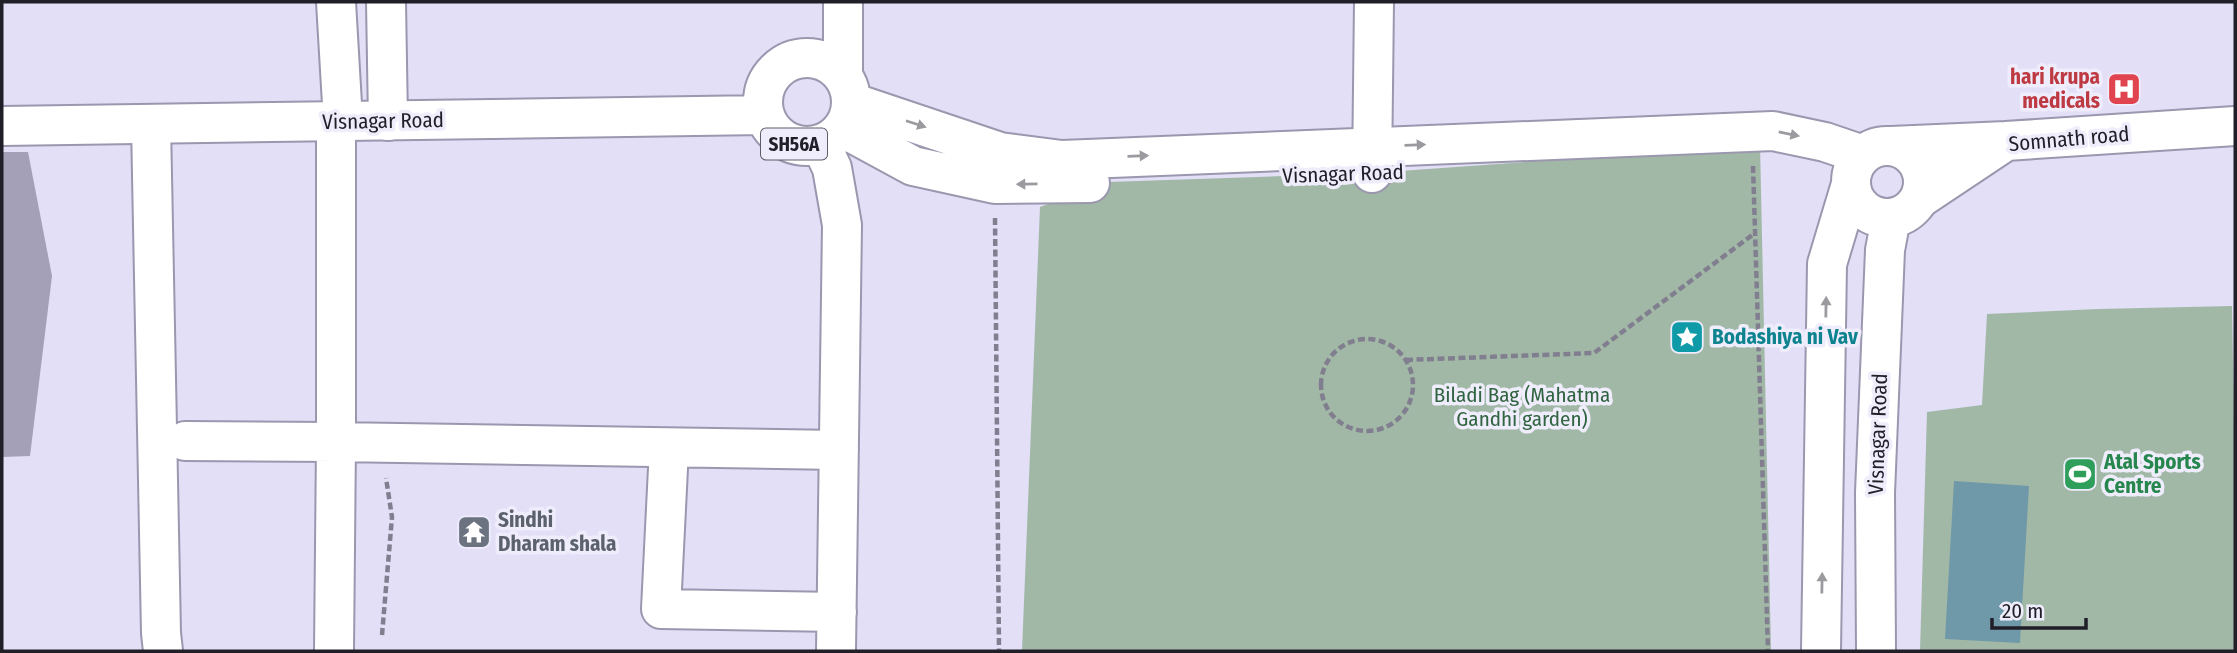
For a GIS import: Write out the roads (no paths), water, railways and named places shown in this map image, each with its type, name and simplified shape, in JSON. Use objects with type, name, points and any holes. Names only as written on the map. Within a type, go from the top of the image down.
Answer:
[{"type":"main road","points":[[334,651],[340,121],[336,2]]},
{"type":"main road","points":[[386,2],[388,121]]},
{"type":"main road","points":[[822,2],[807,58],[821,60],[833,66],[839,113]]},
{"type":"main road","points":[[836,651],[842,225],[832,168],[839,113],[842,2]]},
{"type":"main road","points":[[1372,160],[1374,2]]},
{"type":"main road","name":"SH56A","points":[[807,58],[794,60],[772,76],[764,95],[765,115],[781,138],[793,144],[807,146],[839,113]]},
{"type":"main road","points":[[839,113],[1000,152],[1062,160],[1372,160],[1773,131],[1825,142],[1864,165],[2006,141]]},
{"type":"main road","name":"Visnagar Road","points":[[839,113],[913,166],[995,184],[1372,160],[1753,154],[1864,165],[1907,152],[1918,165],[1923,182],[1905,209],[1885,250],[1875,493],[1876,651]]},
{"type":"main road","name":"Visnagar Road","points":[[2,126],[765,115]]},
{"type":"main road","points":[[151,124],[160,632],[163,651]]},
{"type":"main road","name":"Somnath road","points":[[1905,209],[2006,141],[2235,126]]},
{"type":"main road","points":[[1864,165],[1857,202],[1864,210],[1872,215],[1905,209]]},
{"type":"main road","points":[[1821,651],[1827,264],[1864,165]]},
{"type":"main road","points":[[185,441],[839,450]]},
{"type":"main road","points":[[669,448],[661,609],[837,612]]},
{"type":"water","points":[[1954,481],[2029,486],[2020,643],[1945,639]]},
{"type":"place","name":"hari krupa medicals","points":[[2124,89]]},
{"type":"place","name":"Bodashiya ni Vav","points":[[1687,337]]},
{"type":"place","name":"Atal Sports Centre","points":[[2080,474]]},
{"type":"place","name":"Sindhi Dharam shala","points":[[474,532]]},
{"type":"park label","name":"Biladi Bag (Mahatma Gandhi garden)","points":[[1522,407]]}]
